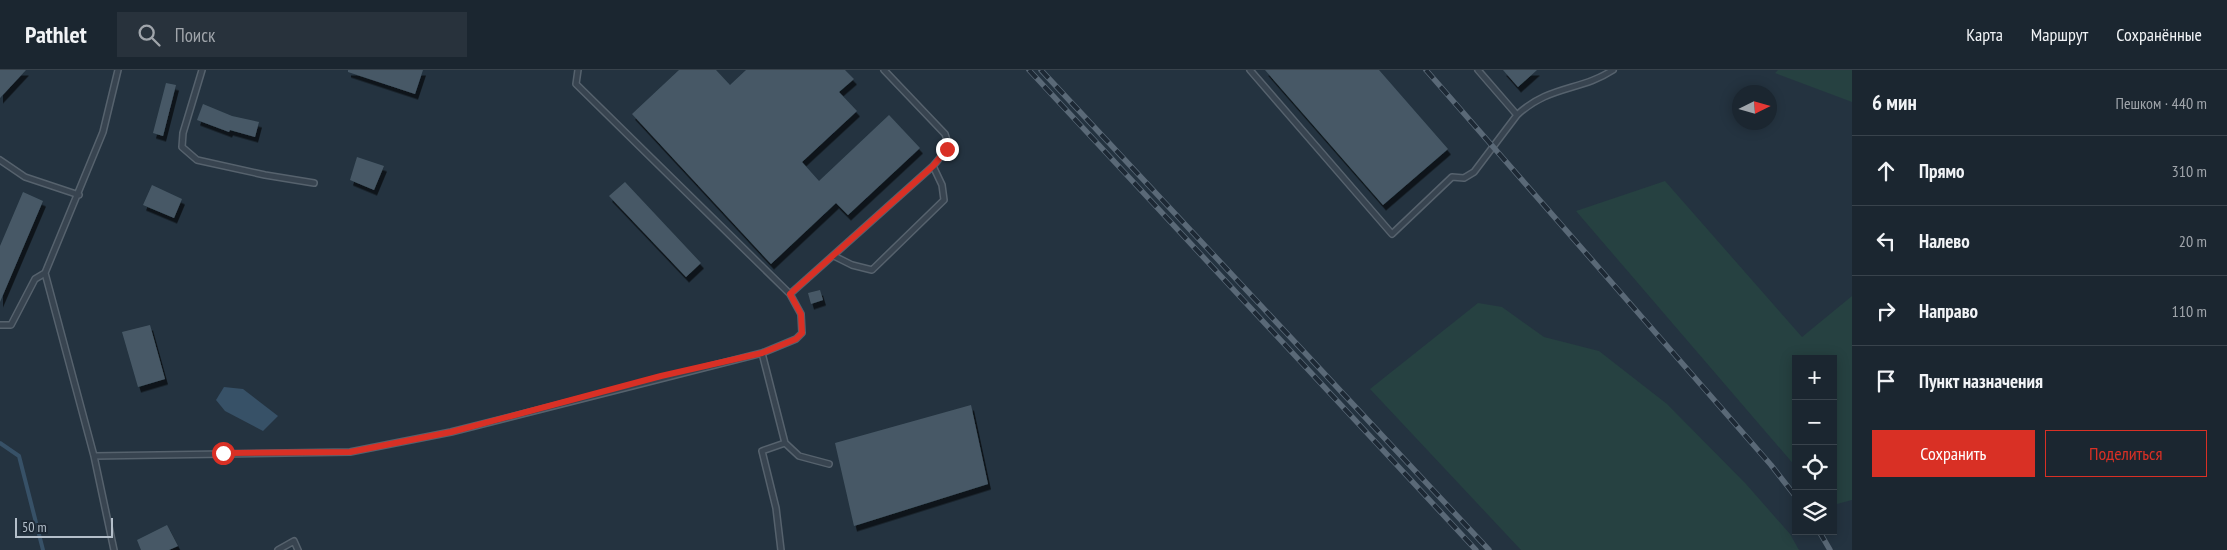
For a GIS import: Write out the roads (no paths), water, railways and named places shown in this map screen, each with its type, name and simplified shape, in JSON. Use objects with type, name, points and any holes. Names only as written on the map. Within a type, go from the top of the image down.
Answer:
[{"type":"lane","points":[[0,325],[10,325],[35,279],[45,273],[79,195],[103,132],[118,70]]},
{"type":"lane","points":[[202,70],[183,133],[182,147],[197,160],[265,175],[314,183]]},
{"type":"lane","points":[[94,456],[350,452],[451,432],[661,376],[762,353],[796,339],[802,333],[801,314],[790,294],[576,84],[578,70]]},
{"type":"lane","points":[[790,294],[933,166],[947,149],[948,140],[946,134],[884,70]]},
{"type":"lane","points":[[1250,70],[1392,234],[1452,177],[1464,178],[1474,172],[1517,116],[1529,104],[1554,91],[1583,83],[1613,70]]},
{"type":"lane","points":[[1478,70],[1517,116]]},
{"type":"lane","points":[[0,160],[25,178],[79,195]]},
{"type":"lane","points":[[834,256],[852,265],[872,270],[944,200],[942,185],[933,166]]},
{"type":"lane","points":[[45,273],[94,456],[114,550]]},
{"type":"lane","points":[[762,353],[785,443],[799,456],[829,464]]},
{"type":"lane","points":[[781,550],[776,508],[762,451],[785,443]]},
{"type":"lane","points":[[278,550],[294,541],[298,550]]},
{"type":"water","points":[[224,387],[243,389],[278,416],[263,431],[225,411],[216,400]]},
{"type":"waterway","points":[[0,443],[19,456],[43,550]]},
{"type":"railway","points":[[1029,70],[1476,550]]},
{"type":"railway","points":[[1041,70],[1489,550]]},
{"type":"railway","points":[[1426,70],[1771,465],[1792,492]]},
{"type":"railway","points":[[1821,535],[1830,550]]}]
